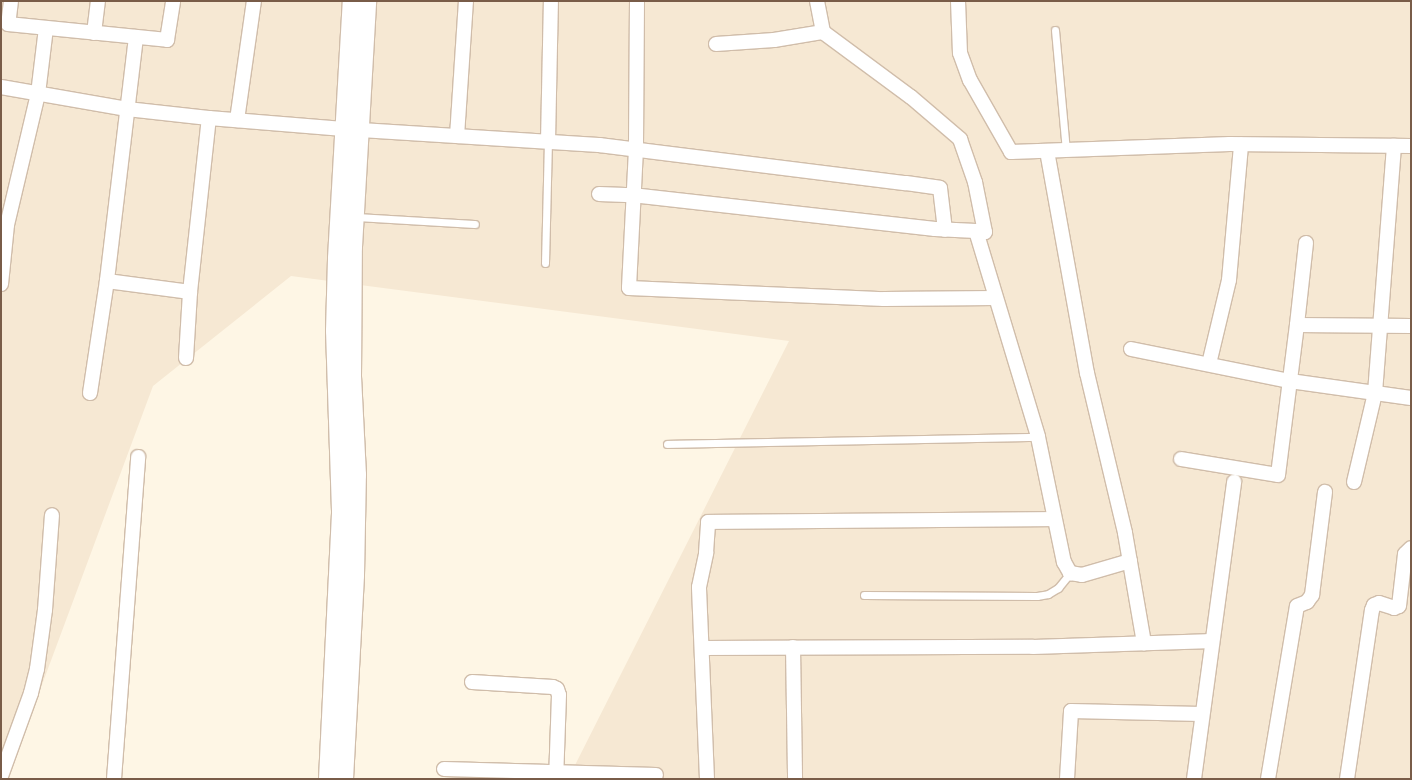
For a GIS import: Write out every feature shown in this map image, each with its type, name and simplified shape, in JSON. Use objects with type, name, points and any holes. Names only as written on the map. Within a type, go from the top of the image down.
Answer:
[{"type":"street","points":[[11,1],[8,24],[167,40],[173,1]]},
{"type":"street","points":[[94,33],[98,1]]},
{"type":"street","points":[[237,120],[254,1]]},
{"type":"street","points":[[328,779],[347,554],[357,475],[352,376],[354,217],[351,130],[352,1]]},
{"type":"street","points":[[344,779],[347,554],[341,511],[335,331],[351,130],[367,1]]},
{"type":"street","points":[[457,136],[466,1]]},
{"type":"street","points":[[548,141],[551,1]]},
{"type":"street","points":[[637,1],[636,149],[632,195],[629,288],[884,299],[995,298]]},
{"type":"street","points":[[599,194],[632,195],[945,230],[985,232],[975,182],[960,139],[911,97],[823,32],[817,1]]},
{"type":"street","points":[[958,1],[960,52],[970,80],[1011,152],[1241,145],[1411,146]]},
{"type":"street","points":[[1,284],[7,225],[38,94],[46,28]]},
{"type":"street","points":[[716,44],[774,40],[823,32]]},
{"type":"street","points":[[90,393],[107,282],[136,37]]},
{"type":"street","points":[[1,86],[38,94],[127,108],[209,118],[351,130],[548,141],[636,149],[940,188],[945,230]]},
{"type":"street","points":[[186,358],[190,292],[209,118]]},
{"type":"street","points":[[1209,364],[1229,280],[1241,145]]},
{"type":"street","points":[[1354,482],[1375,393],[1382,326],[1394,146]]},
{"type":"street","points":[[1047,151],[1087,373],[1130,561],[1144,643]]},
{"type":"street","points":[[976,231],[1038,437],[1064,562],[1070,573],[1082,575],[1130,561]]},
{"type":"street","points":[[1181,459],[1278,475],[1306,243]]},
{"type":"street","points":[[107,282],[190,292]]},
{"type":"street","points":[[1297,325],[1411,326]]},
{"type":"street","points":[[1131,348],[1290,381],[1411,398]]},
{"type":"street","points":[[114,779],[138,457]]},
{"type":"street","points":[[1194,779],[1201,714],[1234,482]]},
{"type":"street","points":[[1268,779],[1297,606],[1308,602],[1312,595],[1325,492]]},
{"type":"street","points":[[1,776],[31,693],[37,669],[45,610],[52,515]]},
{"type":"street","points":[[707,779],[699,587],[706,552],[708,522],[1054,519]]},
{"type":"street","points":[[1347,779],[1372,610],[1374,605],[1380,603],[1394,608],[1398,606],[1405,554],[1411,548]]},
{"type":"street","points":[[702,648],[1033,647],[1211,641]]},
{"type":"street","points":[[793,647],[795,779]]},
{"type":"street","points":[[472,682],[553,686],[557,689],[559,695],[556,776]]},
{"type":"street","points":[[1067,779],[1071,711],[1201,714]]},
{"type":"street","points":[[444,769],[556,776],[656,774]]},
{"type":"lane","points":[[1055,30],[1066,150]]},
{"type":"lane","points":[[545,264],[548,141]]},
{"type":"lane","points":[[354,217],[475,224]]},
{"type":"lane","points":[[667,444],[1038,437]]},
{"type":"lane","points":[[864,595],[1037,596],[1048,594],[1058,588],[1070,573]]},
{"type":"shaded area","points":[[1,1],[1411,1],[1411,779],[568,779],[789,341],[291,276],[153,386],[7,779],[1,779]]}]
